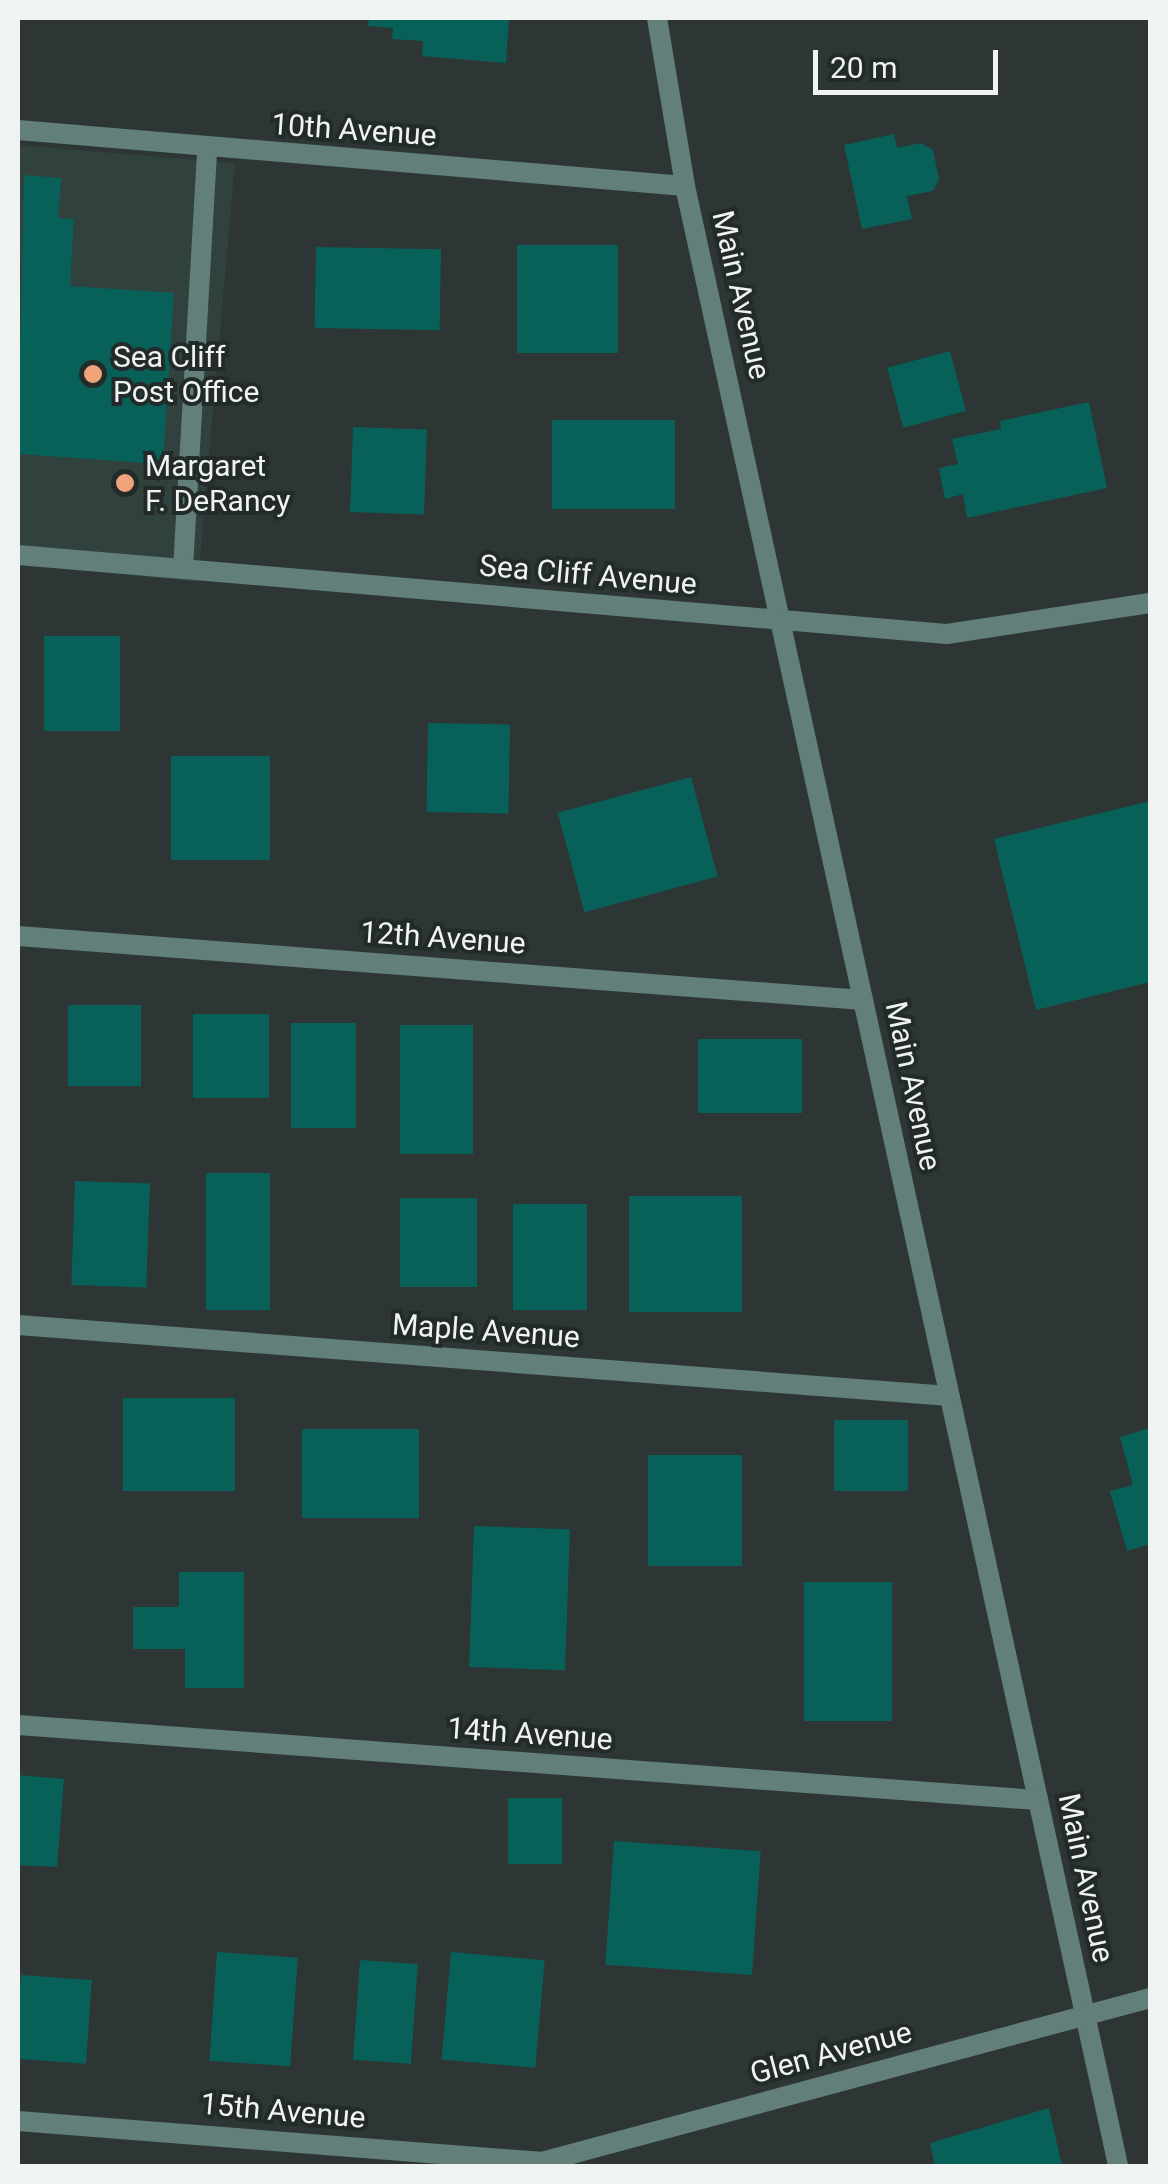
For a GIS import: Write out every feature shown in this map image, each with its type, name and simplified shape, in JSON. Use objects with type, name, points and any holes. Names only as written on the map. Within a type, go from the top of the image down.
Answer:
[{"type":"street","name":"Main Avenue","points":[[657,18],[685,186],[785,624],[863,1000],[1118,2166]]},
{"type":"street","name":"10th Avenue","points":[[18,130],[207,149],[685,186]]},
{"type":"street","points":[[183,569],[207,149]]},
{"type":"street","name":"Sea Cliff Avenue","points":[[18,555],[785,624],[947,634],[1150,603]]},
{"type":"street","name":"12th Avenue","points":[[18,936],[863,1000]]},
{"type":"street","name":"Maple Avenue","points":[[18,1326],[949,1396]]},
{"type":"street","name":"14th Avenue","points":[[18,1725],[1038,1800]]},
{"type":"street","name":"Glen Avenue","points":[[535,2164],[1150,1998]]},
{"type":"street","name":"15th Avenue","points":[[18,2120],[535,2164]]},
{"type":"shaded area","points":[[18,145],[235,163],[198,582],[18,564]]},
{"type":"building","points":[[369,18],[509,18],[506,63],[422,56],[423,41],[392,39],[393,28],[368,26]]},
{"type":"building","points":[[894,134],[897,148],[921,143],[933,150],[939,179],[933,191],[907,196],[912,219],[862,229],[844,145]]},
{"type":"building","name":"Sea Cliff Post Office","points":[[24,175],[61,178],[58,218],[74,219],[70,286],[174,293],[163,464],[18,454]]},
{"type":"building","points":[[517,245],[618,245],[618,353],[517,353]]},
{"type":"building","points":[[316,247],[441,249],[440,330],[315,328]]},
{"type":"building","points":[[950,351],[966,411],[903,428],[887,368]]},
{"type":"building","points":[[1089,402],[1107,488],[967,518],[963,494],[945,499],[939,468],[958,464],[952,439],[1001,429],[1000,421]]},
{"type":"building","points":[[552,420],[675,420],[675,509],[552,509]]},
{"type":"building","points":[[353,427],[427,430],[424,515],[350,512]]},
{"type":"building","points":[[44,636],[120,636],[120,731],[44,731]]},
{"type":"building","points":[[428,723],[510,724],[508,813],[426,812]]},
{"type":"building","points":[[171,756],[270,756],[270,860],[171,860]]},
{"type":"building","points":[[691,777],[718,876],[584,912],[558,813]]},
{"type":"building","points":[[1150,801],[1150,982],[1036,1010],[994,839]]},
{"type":"building","points":[[68,1005],[141,1005],[141,1086],[68,1086]]},
{"type":"building","points":[[193,1014],[269,1014],[269,1098],[193,1098]]},
{"type":"building","points":[[291,1023],[356,1023],[356,1128],[291,1128]]},
{"type":"building","points":[[400,1025],[473,1025],[473,1154],[400,1154]]},
{"type":"building","points":[[698,1039],[802,1039],[802,1113],[698,1113]]},
{"type":"building","points":[[206,1173],[270,1173],[270,1310],[206,1310]]},
{"type":"building","points":[[75,1181],[150,1184],[146,1288],[71,1285]]},
{"type":"building","points":[[629,1196],[742,1196],[742,1312],[629,1312]]},
{"type":"building","points":[[400,1198],[477,1198],[477,1287],[400,1287]]},
{"type":"building","points":[[513,1204],[587,1204],[587,1310],[513,1310]]},
{"type":"building","points":[[123,1398],[235,1398],[235,1491],[123,1491]]},
{"type":"building","points":[[834,1420],[908,1420],[908,1491],[834,1491]]},
{"type":"building","points":[[1150,1428],[1150,1544],[1127,1551],[1110,1491],[1133,1485],[1120,1437]]},
{"type":"building","points":[[302,1429],[419,1429],[419,1518],[302,1518]]},
{"type":"building","points":[[648,1455],[742,1455],[742,1566],[648,1566]]},
{"type":"building","points":[[474,1526],[570,1529],[565,1670],[469,1667]]},
{"type":"building","points":[[179,1572],[244,1572],[244,1688],[185,1688],[185,1649],[133,1649],[133,1607],[179,1607]]},
{"type":"building","points":[[804,1582],[892,1582],[892,1721],[804,1721]]},
{"type":"building","points":[[18,1775],[64,1779],[57,1867],[18,1865]]},
{"type":"building","points":[[508,1798],[562,1798],[562,1864],[508,1864]]},
{"type":"building","points":[[614,1841],[761,1851],[752,1975],[605,1965]]},
{"type":"building","points":[[217,1952],[298,1958],[290,2066],[209,2061]]},
{"type":"building","points":[[451,1952],[545,1960],[535,2068],[442,2060]]},
{"type":"building","points":[[360,1960],[418,1964],[411,2064],[353,2060]]},
{"type":"building","points":[[21,1975],[92,1980],[86,2064],[18,2059]]},
{"type":"building","points":[[1049,2108],[1062,2166],[935,2166],[930,2143]]},
{"type":"place","name":"Sea Cliff Post Office","points":[[93,374]]},
{"type":"place","name":"Margaret F. DeRancy","points":[[125,483]]}]
